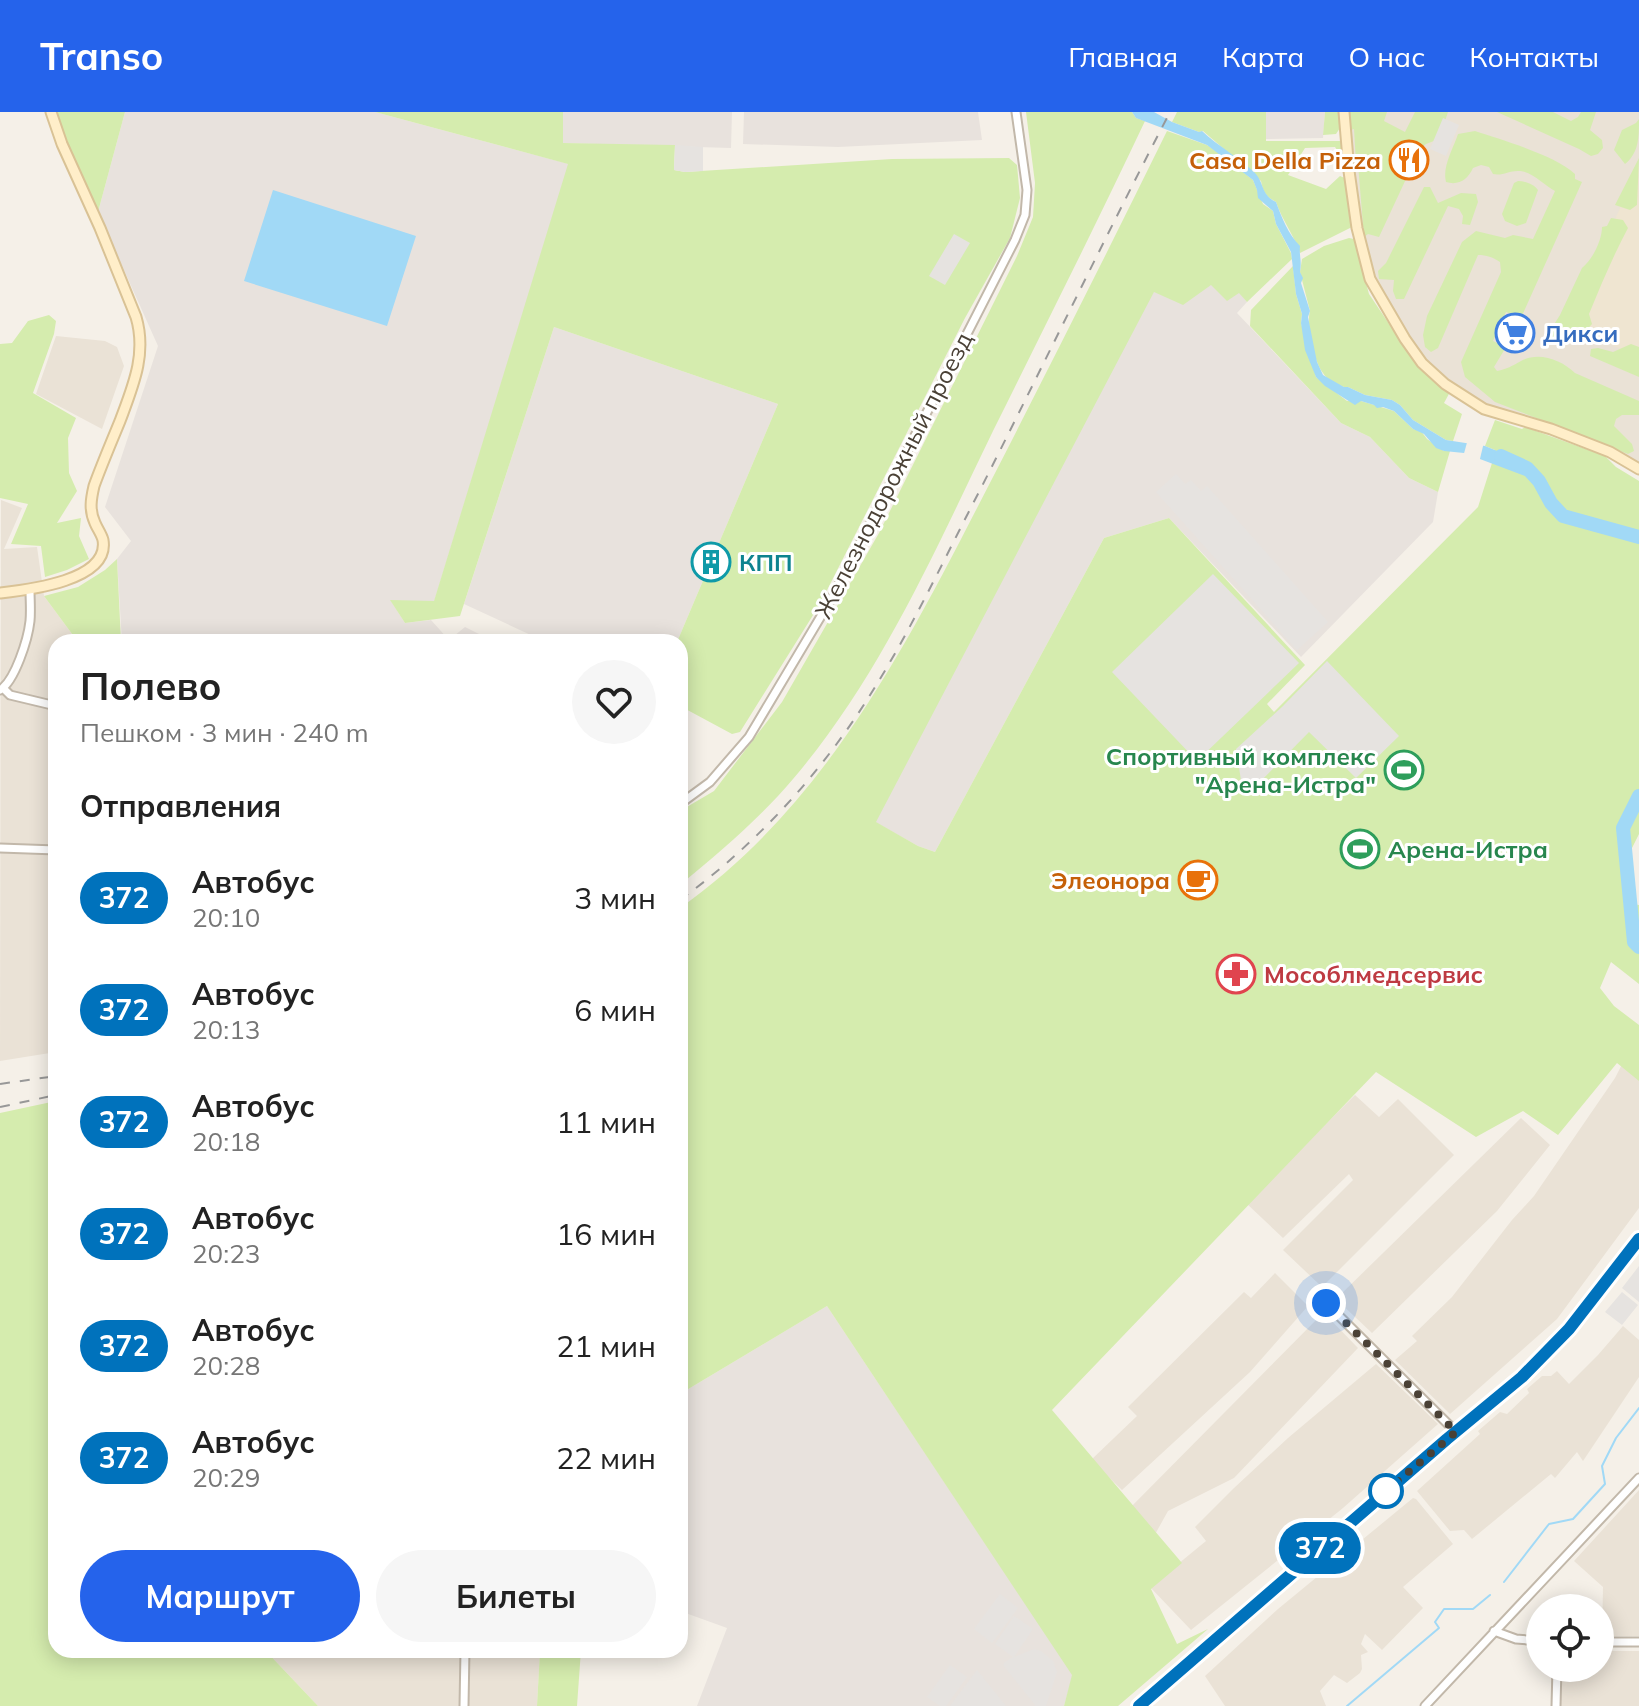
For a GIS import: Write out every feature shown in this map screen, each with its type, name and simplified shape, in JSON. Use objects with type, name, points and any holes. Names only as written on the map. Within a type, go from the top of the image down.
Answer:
[{"type":"main road","points":[[1139,1706],[1522,1377],[1569,1329],[1639,1239]]},
{"type":"street","points":[[0,593],[75,577],[89,570],[98,560],[103,540],[91,515],[90,502],[140,362],[140,330],[51,112]]},
{"type":"street","name":"Железнодорожный проезд","points":[[688,798],[710,782],[749,737],[826,610],[1015,240],[1025,215],[1027,190],[1016,112]]},
{"type":"street","points":[[1344,112],[1357,228],[1370,279],[1422,363],[1445,384],[1484,409],[1551,429],[1610,452],[1639,469]]},
{"type":"street","points":[[30,589],[30,624],[11,679],[2,690],[10,695],[48,704]]},
{"type":"street","points":[[0,848],[48,850]]},
{"type":"street","points":[[1324,1296],[1326,1303],[1456,1432]]},
{"type":"street","points":[[1425,1706],[1639,1478]]},
{"type":"street","points":[[1494,1631],[1526,1640]]},
{"type":"street","points":[[1614,1642],[1639,1642]]},
{"type":"street","points":[[464,1706],[465,1658]]},
{"type":"street","points":[[1556,1706],[1557,1682]]},
{"type":"shaded area","points":[[125,112],[375,112],[569,164],[434,602],[391,601],[405,623],[431,620],[444,634],[122,634],[117,559],[131,541],[105,507],[158,346],[98,212]]},
{"type":"shaded area","points":[[563,112],[732,112],[731,148],[563,143]]},
{"type":"shaded area","points":[[744,112],[978,112],[982,140],[838,147],[743,144]]},
{"type":"shaded area","points":[[1266,112],[1325,112],[1323,138],[1265,139]]},
{"type":"shaded area","points":[[1344,112],[1639,112],[1639,469],[1610,452],[1484,409],[1422,363],[1376,290],[1357,228]]},
{"type":"shaded area","points":[[1443,118],[1459,125],[1446,156],[1430,149]]},
{"type":"shaded area","points":[[675,145],[703,147],[703,171],[674,170]]},
{"type":"shaded area","points":[[1639,164],[1639,357],[1569,326]]},
{"type":"shaded area","points":[[954,234],[970,243],[945,285],[929,276]]},
{"type":"shaded area","points":[[1212,284],[1240,293],[1247,302],[1237,313],[1341,423],[1370,437],[1409,478],[1438,492],[1433,522],[1301,657],[1169,518],[1104,538],[935,852],[875,822],[1010,554],[1154,291]]},
{"type":"shaded area","points":[[554,327],[778,404],[680,634],[529,634],[464,604]]},
{"type":"shaded area","points":[[56,336],[105,341],[117,347],[124,366],[102,429],[36,394]]},
{"type":"shaded area","points":[[1176,474],[1185,484],[1191,480],[1201,491],[1207,486],[1328,622],[1297,650],[1156,492]]},
{"type":"shaded area","points":[[1,500],[22,508],[4,549],[37,547],[44,596],[72,634],[48,634],[48,1053],[0,1061]]},
{"type":"shaded area","points":[[1213,574],[1299,663],[1197,761],[1112,672]]},
{"type":"shaded area","points":[[465,627],[479,634],[456,634]]},
{"type":"shaded area","points":[[1327,661],[1399,736],[1356,778],[1309,732],[1251,791],[1241,780],[1236,749]]},
{"type":"shaded area","points":[[1636,1037],[1639,1038],[1639,1208],[1557,1319],[1450,1414],[1395,1360],[1417,1341],[1412,1336],[1452,1297],[1534,1196],[1615,1078]]},
{"type":"shaded area","points":[[1355,1095],[1379,1117],[1398,1099],[1454,1155],[1322,1287],[1283,1250],[1353,1180],[1349,1174],[1283,1238],[1246,1203]]},
{"type":"shaded area","points":[[1521,1118],[1550,1145],[1497,1211],[1372,1333],[1336,1299]]},
{"type":"shaded area","points":[[1639,1266],[1639,1302],[1622,1288]]},
{"type":"shaded area","points":[[1275,1273],[1308,1306],[1250,1372],[1122,1490],[1091,1460],[1137,1416],[1128,1407],[1244,1292],[1251,1298]]},
{"type":"shaded area","points":[[1622,1292],[1638,1305],[1622,1325],[1605,1312]]},
{"type":"shaded area","points":[[827,1306],[1073,1675],[1064,1706],[697,1706],[727,1628],[688,1614],[688,1389]]},
{"type":"shaded area","points":[[1325,1314],[1358,1348],[1234,1478],[1168,1511],[1153,1538],[1125,1513]]},
{"type":"shaded area","points":[[1623,1326],[1639,1340],[1639,1377],[1583,1461],[1577,1452],[1555,1478],[1551,1474],[1472,1539],[1464,1530],[1450,1531],[1417,1491],[1500,1412],[1507,1414],[1542,1376],[1551,1376],[1557,1371],[1569,1384]]},
{"type":"shaded area","points":[[1376,1364],[1438,1424],[1343,1508],[1191,1630],[1150,1587],[1206,1541],[1195,1527],[1234,1488]]},
{"type":"shaded area","points":[[1639,1490],[1639,1636],[1614,1636],[1614,1594],[1603,1594],[1603,1587],[1574,1561]]},
{"type":"shaded area","points":[[1413,1498],[1453,1544],[1403,1587],[1423,1608],[1382,1650],[1365,1634],[1361,1644],[1368,1652],[1361,1655],[1360,1673],[1347,1683],[1334,1675],[1320,1691],[1326,1706],[1225,1706],[1205,1676],[1278,1609]]},
{"type":"shaded area","points":[[1000,1594],[1018,1608],[992,1643],[974,1629]]},
{"type":"shaded area","points":[[1014,1616],[1033,1629],[1014,1657],[1034,1649],[1041,1651],[1053,1661],[1057,1672],[1046,1706],[1036,1706],[1003,1665],[1013,1657],[995,1644]]},
{"type":"shaded area","points":[[1614,1651],[1639,1651],[1639,1706],[1560,1706],[1561,1682],[1614,1682]]},
{"type":"shaded area","points":[[273,1658],[540,1658],[537,1706],[318,1706]]},
{"type":"shaded area","points":[[950,1665],[967,1677],[946,1706],[940,1706],[927,1697]]},
{"type":"shaded area","points":[[977,1670],[1006,1706],[950,1706]]},
{"type":"green space","points":[[55,112],[125,112],[98,212],[61,132]]},
{"type":"green space","points":[[375,112],[563,112],[563,143],[675,145],[674,170],[685,172],[892,159],[1009,158],[1017,165],[1020,198],[1010,238],[965,318],[820,604],[740,732],[732,734],[688,710],[688,634],[680,634],[778,404],[554,327],[460,616],[405,623],[390,600],[434,601],[568,164]]},
{"type":"green space","points":[[1026,112],[1132,112],[1136,118],[1145,121],[923,574],[872,668],[844,712],[778,796],[688,878],[688,806],[714,791],[782,702],[879,533],[1017,256],[1033,217],[1035,183]]},
{"type":"green space","points":[[1177,112],[1266,112],[1266,141],[1340,141],[1344,167],[1339,169],[1339,153],[1335,147],[1305,148],[1288,175],[1326,189],[1340,176],[1347,179],[1352,227],[1300,253],[1276,202],[1266,194],[1261,181],[1203,131],[1172,122]]},
{"type":"green space","points":[[1325,112],[1339,112],[1340,128],[1336,134],[1323,135]]},
{"type":"green space","points":[[1346,112],[1387,112],[1384,121],[1405,132],[1415,112],[1448,112],[1439,139],[1420,149],[1379,237],[1368,234],[1364,237],[1354,129],[1351,130],[1346,123]]},
{"type":"green space","points":[[1497,112],[1553,112],[1571,121],[1581,112],[1596,112],[1590,130],[1602,140],[1603,148],[1591,156]]},
{"type":"green space","points":[[1639,119],[1636,150],[1625,164],[1614,150],[1622,130]]},
{"type":"green space","points":[[1167,131],[1207,145],[1253,180],[1263,204],[1273,211],[1292,259],[1247,302],[1239,293],[1227,301],[1211,285],[1183,305],[1154,292],[876,822],[935,852],[1104,538],[1169,518],[1305,665],[1267,704],[1274,712],[1478,507],[1495,450],[1485,446],[1495,420],[1522,429],[1525,427],[1605,456],[1639,481],[1639,834],[1632,848],[1625,903],[1639,905],[1639,984],[1611,962],[1600,988],[1614,1006],[1639,1025],[1639,1081],[1617,1063],[1558,1135],[1523,1111],[1476,1137],[1376,1072],[1052,1410],[1182,1563],[1151,1589],[1177,1644],[1208,1629],[1118,1706],[1064,1706],[1072,1675],[827,1306],[688,1389],[688,902],[733,866],[781,818],[823,767],[862,712],[931,597]]},
{"type":"green space","points":[[1475,131],[1555,161],[1582,182],[1521,318],[1506,312],[1493,341],[1506,347],[1494,367],[1497,371],[1528,358],[1550,358],[1575,373],[1639,401],[1639,415],[1622,415],[1616,419],[1614,426],[1632,444],[1634,451],[1628,454],[1495,402],[1465,377],[1461,362],[1501,272],[1500,262],[1478,255],[1438,348],[1431,352],[1425,347],[1423,335],[1427,316],[1462,242],[1476,231],[1505,238],[1513,235],[1533,239],[1555,191],[1525,172],[1493,174],[1489,167],[1481,165],[1473,168],[1462,181],[1446,182],[1447,164],[1458,134]]},
{"type":"green space","points":[[1639,158],[1637,205],[1630,210],[1615,205]]},
{"type":"green space","points":[[1514,183],[1529,183],[1538,190],[1526,223],[1517,226],[1505,221],[1502,214]]},
{"type":"green space","points":[[1424,187],[1430,187],[1438,203],[1461,193],[1476,194],[1478,202],[1470,225],[1462,224],[1463,216],[1459,209],[1448,206],[1404,299],[1396,299],[1394,280],[1379,279],[1378,271],[1386,263]]},
{"type":"green space","points":[[1611,218],[1623,220],[1628,228],[1589,314],[1592,324],[1582,335],[1566,332],[1555,338],[1549,337],[1582,268],[1596,249],[1602,227],[1607,226]]},
{"type":"green space","points":[[1354,239],[1369,294],[1418,367],[1450,392],[1444,403],[1462,414],[1453,441],[1413,420],[1392,400],[1365,395],[1338,385],[1327,378],[1320,368],[1310,333],[1310,311],[1300,272],[1302,259],[1324,246]]},
{"type":"green space","points":[[1293,266],[1301,323],[1316,377],[1347,401],[1361,401],[1394,411],[1427,439],[1444,451],[1450,451],[1438,492],[1409,478],[1370,437],[1341,423],[1250,326],[1251,310]]},
{"type":"green space","points":[[49,315],[56,321],[54,334],[33,393],[76,418],[68,438],[69,473],[77,491],[57,523],[81,518],[79,536],[89,559],[45,577],[41,546],[11,544],[28,504],[0,498],[0,344],[12,343],[28,321]]},
{"type":"green space","points":[[1631,344],[1639,347],[1639,377],[1590,356],[1591,349],[1613,352]]},
{"type":"green space","points":[[117,559],[121,634],[72,634],[44,596],[78,587]]},
{"type":"green space","points":[[48,1103],[48,1658],[273,1658],[318,1706],[0,1706],[0,1113]]},
{"type":"green space","points":[[540,1658],[580,1658],[577,1706],[537,1706]]},
{"type":"water","points":[[1132,112],[1154,112],[1172,122],[1202,131],[1248,167],[1267,195],[1276,202],[1289,231],[1300,246],[1301,283],[1310,311],[1308,317],[1317,362],[1323,375],[1365,395],[1392,400],[1413,420],[1446,440],[1485,446],[1514,459],[1525,476],[1464,453],[1436,448],[1424,434],[1413,429],[1394,411],[1361,401],[1355,405],[1325,386],[1316,377],[1305,350],[1291,252],[1276,224],[1273,211],[1258,198],[1253,180],[1207,145],[1136,118]]},
{"type":"water","points":[[273,190],[416,236],[387,326],[244,281]]},
{"type":"pier","points":[[1468,439],[1484,442],[1479,463],[1463,457]]},
{"type":"waterway","points":[[1501,456],[1527,468],[1563,516],[1639,537]]},
{"type":"waterway","points":[[1639,796],[1623,828],[1634,942],[1639,947]]},
{"type":"waterway","points":[[1504,1582],[1549,1524],[1573,1519],[1605,1484],[1602,1466],[1616,1438],[1639,1408]]},
{"type":"waterway","points":[[1347,1706],[1439,1628],[1435,1622],[1444,1609],[1473,1609],[1490,1595]]},
{"type":"railway","points":[[688,894],[733,858],[782,810],[826,758],[865,703],[939,571],[1170,112]]},
{"type":"railway","points":[[0,1084],[48,1077]]},
{"type":"railway","points":[[0,1107],[48,1097]]},
{"type":"bus line","name":"372","points":[[1139,1706],[1522,1377],[1569,1329],[1639,1239]]},
{"type":"place","name":"Casa Della Pizza","points":[[1409,160]]},
{"type":"place","name":"Дикси","points":[[1515,333]]},
{"type":"place","name":"КПП","points":[[711,562]]},
{"type":"place","name":"Спортивный комплекс \"Арена-Истра\"","points":[[1404,770]]},
{"type":"place","name":"Арена-Истра","points":[[1360,849]]},
{"type":"place","name":"Элеонора","points":[[1198,880]]},
{"type":"place","name":"Мособлмедсервис","points":[[1236,974]]},
{"type":"route","points":[[1326,1303],[1456,1432],[1386,1491]]}]
